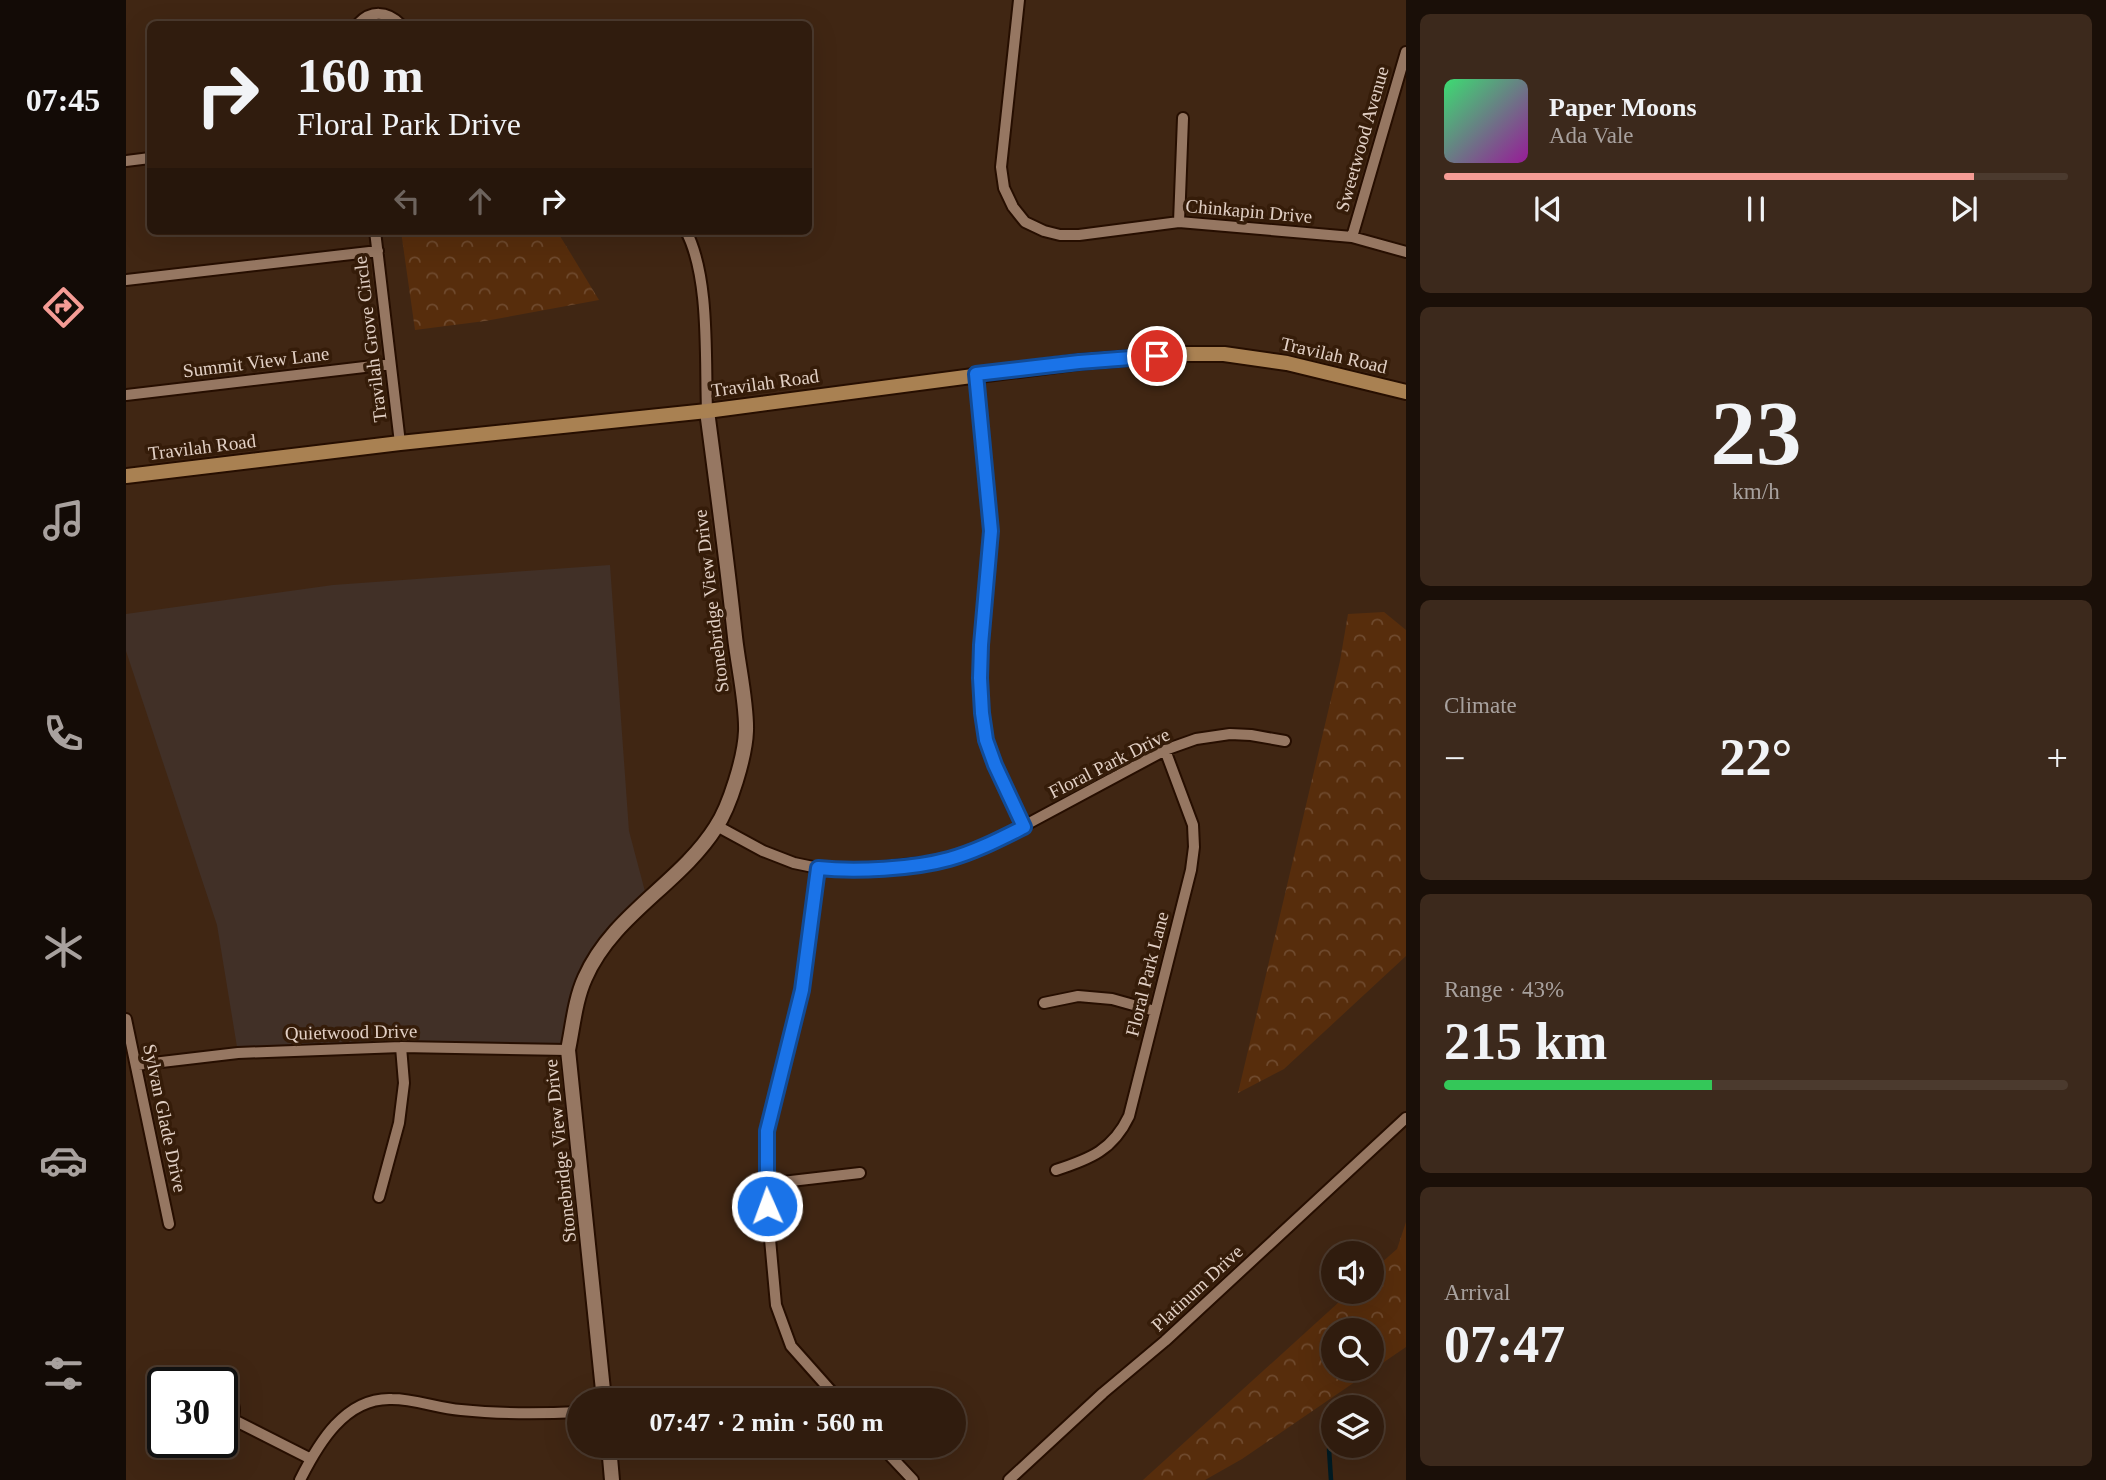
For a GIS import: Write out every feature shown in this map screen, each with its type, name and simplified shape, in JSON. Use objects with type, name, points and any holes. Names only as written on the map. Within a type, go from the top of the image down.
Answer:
[{"type":"main road","name":"Travilah Road","points":[[126,475],[707,411],[976,374],[1182,354],[1224,354],[1287,363],[1406,391]]},
{"type":"street","name":"Chinkapin Drive","points":[[1019,0],[1001,167],[1004,188],[1013,207],[1025,222],[1060,235],[1179,222],[1352,237],[1406,252]]},
{"type":"street","points":[[361,21],[376,13],[390,15],[397,21]]},
{"type":"street","name":"Sweetwood Avenue","points":[[1352,237],[1405,58]]},
{"type":"street","points":[[1179,222],[1183,118]]},
{"type":"street","points":[[126,161],[147,158]]},
{"type":"street","name":"Travilah Grove Circle","points":[[375,235],[400,443]]},
{"type":"street","points":[[688,235],[702,288],[707,411]]},
{"type":"street","points":[[126,280],[377,251]]},
{"type":"street","name":"Summit View Lane","points":[[126,395],[390,364]]},
{"type":"street","points":[[976,374],[991,531],[981,645],[982,713],[986,740],[995,765],[1024,827]]},
{"type":"street","name":"Stonebridge View Drive","points":[[603,1388],[568,1050],[578,999],[585,977],[603,945],[622,922],[693,856],[717,826],[739,772],[746,731],[707,411]]},
{"type":"street","name":"Floral Park Drive","points":[[717,826],[763,851],[794,863],[818,868],[848,871],[948,860],[992,844],[1165,750],[1196,739],[1230,734],[1285,741]]},
{"type":"street","name":"Floral Park Lane","points":[[1056,1170],[1083,1161],[1110,1145],[1129,1116],[1191,870],[1194,847],[1193,825],[1165,750]]},
{"type":"street","points":[[818,868],[802,990],[767,1131],[765,1184],[776,1305],[781,1324],[791,1346],[828,1388]]},
{"type":"street","points":[[1044,1003],[1079,996],[1112,999],[1155,1011]]},
{"type":"street","name":"Sylvan Glade Drive","points":[[126,1019],[169,1224]]},
{"type":"street","points":[[379,1197],[399,1124],[404,1083],[401,1047]]},
{"type":"street","name":"Quietwood Drive","points":[[136,1065],[238,1052],[401,1047],[568,1050]]},
{"type":"street","name":"Platinum Drive","points":[[1009,1480],[1165,1341],[1406,1118]]},
{"type":"street","points":[[765,1184],[860,1173]]},
{"type":"street","points":[[300,1480],[333,1426],[344,1416],[375,1401],[407,1400],[464,1410],[567,1412]]},
{"type":"street","points":[[238,1422],[311,1459]]},
{"type":"street","points":[[610,1458],[612,1480]]},
{"type":"street","points":[[892,1458],[913,1480]]},
{"type":"shaded area","points":[[610,565],[629,831],[647,899],[585,977],[568,1050],[238,1053],[217,925],[126,651],[126,614],[333,585]]},
{"type":"green space","points":[[402,235],[559,235],[599,300],[485,321],[415,330]]},
{"type":"green space","points":[[1384,612],[1406,630],[1406,956],[1284,1069],[1238,1093],[1340,661],[1348,614]]},
{"type":"green space","points":[[1406,1222],[1406,1347],[1384,1362],[1384,1318],[1321,1318],[1337,1304],[1384,1304],[1384,1260],[1397,1249]]},
{"type":"green space","points":[[1321,1318],[1321,1381],[1356,1381],[1336,1395],[1321,1395],[1321,1405],[1242,1459],[1205,1480],[1143,1480]]},
{"type":"waterway","points":[[1330,1458],[1331,1480]]},
{"type":"route","points":[[767,1206],[767,1131],[802,990],[818,868],[848,871],[948,860],[992,844],[1024,827],[995,765],[986,740],[982,713],[981,645],[991,531],[976,374],[1157,356]]}]
